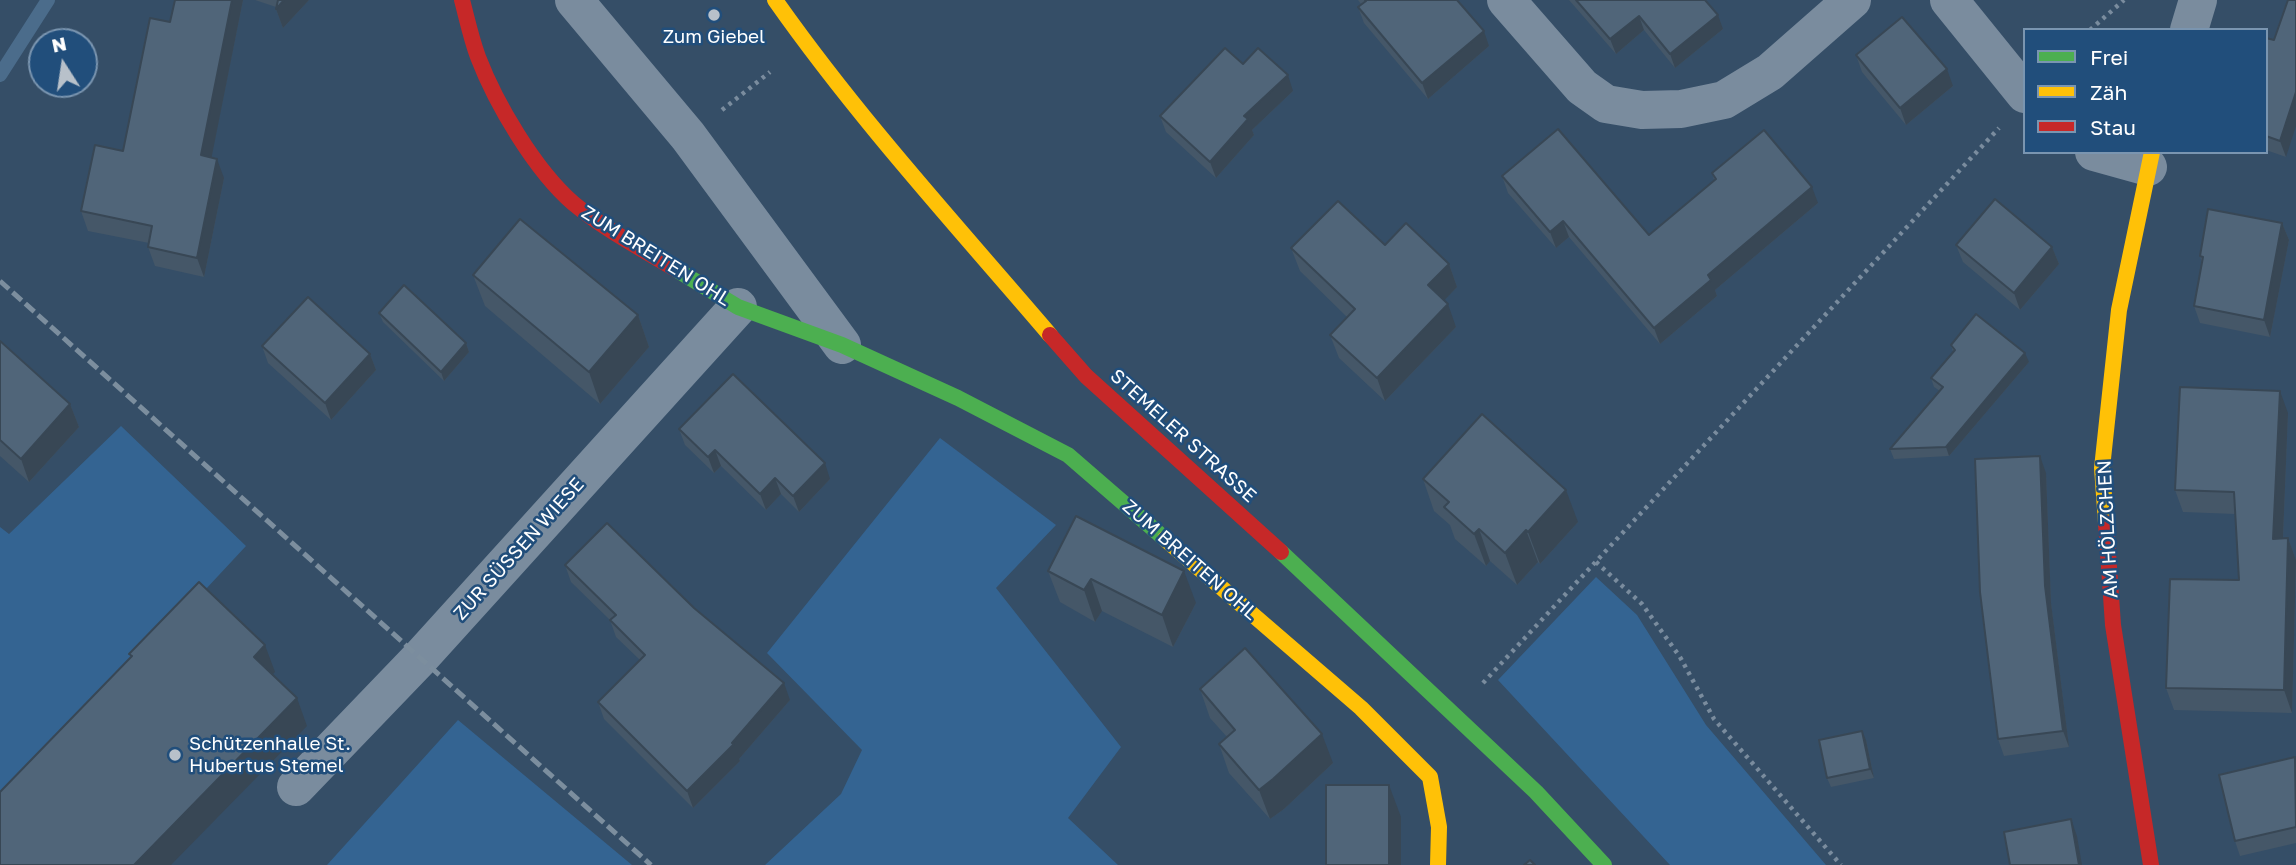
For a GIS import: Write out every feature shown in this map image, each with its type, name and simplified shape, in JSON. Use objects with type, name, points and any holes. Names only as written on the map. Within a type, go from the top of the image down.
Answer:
[{"type":"street","name":"ZUM BREITEN OHL","points":[[462,0],[478,57],[502,107],[533,159],[573,203],[621,236],[738,307],[842,345],[958,398],[1068,455],[1350,699],[1430,777],[1439,827],[1438,865]]},
{"type":"street","name":"ZUM BREITEN OHL","points":[[574,0],[688,136],[842,345]]},
{"type":"street","name":"STEMELER STRASSE","points":[[775,0],[879,137],[1086,376],[1336,602],[1536,792],[1604,865]]},
{"type":"street","points":[[1506,0],[1582,88],[1606,104],[1642,110],[1681,109],[1724,100],[1770,72],[1852,0]]},
{"type":"street","points":[[1949,0],[2015,107]]},
{"type":"street","points":[[2190,28],[2198,0]]},
{"type":"street","points":[[2110,154],[2150,159]]},
{"type":"street","name":"AM HÖLZCHEN","points":[[2150,159],[2119,310],[2102,468],[2113,625],[2151,865]]},
{"type":"street","name":"ZUR SÜSSEN WIESE","points":[[296,787],[420,658],[738,307]]},
{"type":"path","points":[[2092,28],[2124,0]]},
{"type":"path","points":[[688,136],[806,44]]},
{"type":"path","points":[[1454,715],[2015,107]]},
{"type":"path","points":[[1596,562],[1642,604],[1680,657],[1714,719],[1841,865]]},
{"type":"shaded area","points":[[121,426],[246,546],[0,810],[0,527],[9,534]]},
{"type":"shaded area","points":[[940,438],[1056,525],[996,588],[1121,747],[1068,818],[1118,865],[765,865],[841,794],[862,750],[767,653]]},
{"type":"shaded area","points":[[1596,577],[1637,615],[1706,725],[1826,865],[1670,865],[1498,680]]},
{"type":"shaded area","points":[[458,720],[632,865],[327,865]]},
{"type":"building","points":[[175,0],[232,0],[201,155],[217,159],[197,258],[148,247],[152,226],[81,211],[95,145],[123,151],[150,18],[170,22]]},
{"type":"building","points":[[1365,0],[1457,0],[1484,31],[1422,83],[1358,7]]},
{"type":"building","points":[[1576,0],[1705,0],[1718,15],[1670,54],[1639,16],[1610,39]]},
{"type":"building","points":[[2288,0],[2296,0],[2296,92],[2280,141],[2268,137],[2268,38],[2274,40]]},
{"type":"building","points":[[1902,17],[1947,69],[1900,108],[1856,55]]},
{"type":"building","points":[[1225,48],[1243,64],[1258,48],[1288,75],[1244,116],[1248,119],[1210,162],[1160,116]]},
{"type":"building","points":[[1558,129],[1649,235],[1716,179],[1712,173],[1764,130],[1812,187],[1708,275],[1711,280],[1654,328],[1563,221],[1550,232],[1502,176]]},
{"type":"building","points":[[1995,199],[2052,247],[2014,293],[1956,245]]},
{"type":"building","points":[[1338,201],[1385,245],[1406,223],[1449,264],[1428,285],[1448,304],[1377,378],[1330,335],[1355,309],[1291,248]]},
{"type":"building","points":[[2208,209],[2282,223],[2264,320],[2194,306]]},
{"type":"building","points":[[520,219],[638,315],[589,372],[473,275]]},
{"type":"building","points":[[404,285],[466,343],[441,372],[379,313]]},
{"type":"building","points":[[308,297],[370,354],[325,403],[262,346]]},
{"type":"building","points":[[1976,314],[2025,353],[1946,447],[1890,449],[1943,387],[1931,378],[1955,350],[1951,345]]},
{"type":"building","points":[[0,341],[70,404],[21,459],[0,440]]},
{"type":"building","points":[[733,374],[825,463],[793,496],[775,478],[760,494],[715,450],[708,457],[679,429]]},
{"type":"building","points":[[2180,387],[2280,391],[2273,539],[2288,538],[2284,690],[2166,688],[2170,579],[2239,580],[2234,492],[2175,490]]},
{"type":"building","points":[[1482,414],[1566,490],[1505,553],[1479,529],[1474,534],[1444,507],[1449,502],[1423,479]]},
{"type":"building","points":[[2040,456],[2045,586],[2063,731],[1998,739],[1980,592],[1975,459]]},
{"type":"building","points":[[1076,516],[1184,571],[1162,615],[1091,579],[1084,590],[1048,571]]},
{"type":"building","points":[[607,523],[694,608],[784,683],[732,743],[734,744],[687,791],[598,702],[645,655],[610,620],[616,615],[565,565]]},
{"type":"building","name":"Schützenhalle St. Hubertus Stemel","points":[[199,582],[265,645],[254,657],[297,698],[134,865],[0,865],[0,792],[132,656],[129,654]]},
{"type":"building","points":[[1245,648],[1322,734],[1259,790],[1219,744],[1235,730],[1200,689]]},
{"type":"building","points":[[1862,731],[1870,769],[1827,778],[1819,740]]},
{"type":"building","points":[[2295,757],[2296,827],[2235,841],[2219,775]]},
{"type":"building","points":[[1326,785],[1389,785],[1389,865],[1326,865]]},
{"type":"building","points":[[2071,819],[2079,865],[2010,865],[2004,832]]},
{"type":"waterway","points":[[0,75],[48,0]]},
{"type":"railway","points":[[0,281],[651,865]]},
{"type":"traffic: fast","points":[[677,270],[738,307],[842,345],[958,398],[1068,455],[1165,539]]},
{"type":"traffic: fast","points":[[1281,552],[1536,792],[1604,865]]},
{"type":"traffic: slow","points":[[775,0],[874,129],[1050,335]]},
{"type":"traffic: slow","points":[[2106,523],[2102,468],[2119,310],[2152,154]]},
{"type":"traffic: slow","points":[[1165,539],[1361,708],[1430,777],[1439,827],[1438,865]]},
{"type":"traffic: jam","points":[[462,0],[473,43],[486,75],[518,135],[545,173],[585,212],[677,270]]},
{"type":"traffic: jam","points":[[1050,335],[1086,376],[1281,552]]},
{"type":"traffic: jam","points":[[2106,523],[2113,625],[2151,865]]},
{"type":"place","name":"Zum Giebel","points":[[714,15]]},
{"type":"place","name":"Schützenhalle St. Hubertus Stemel","points":[[175,755]]}]
